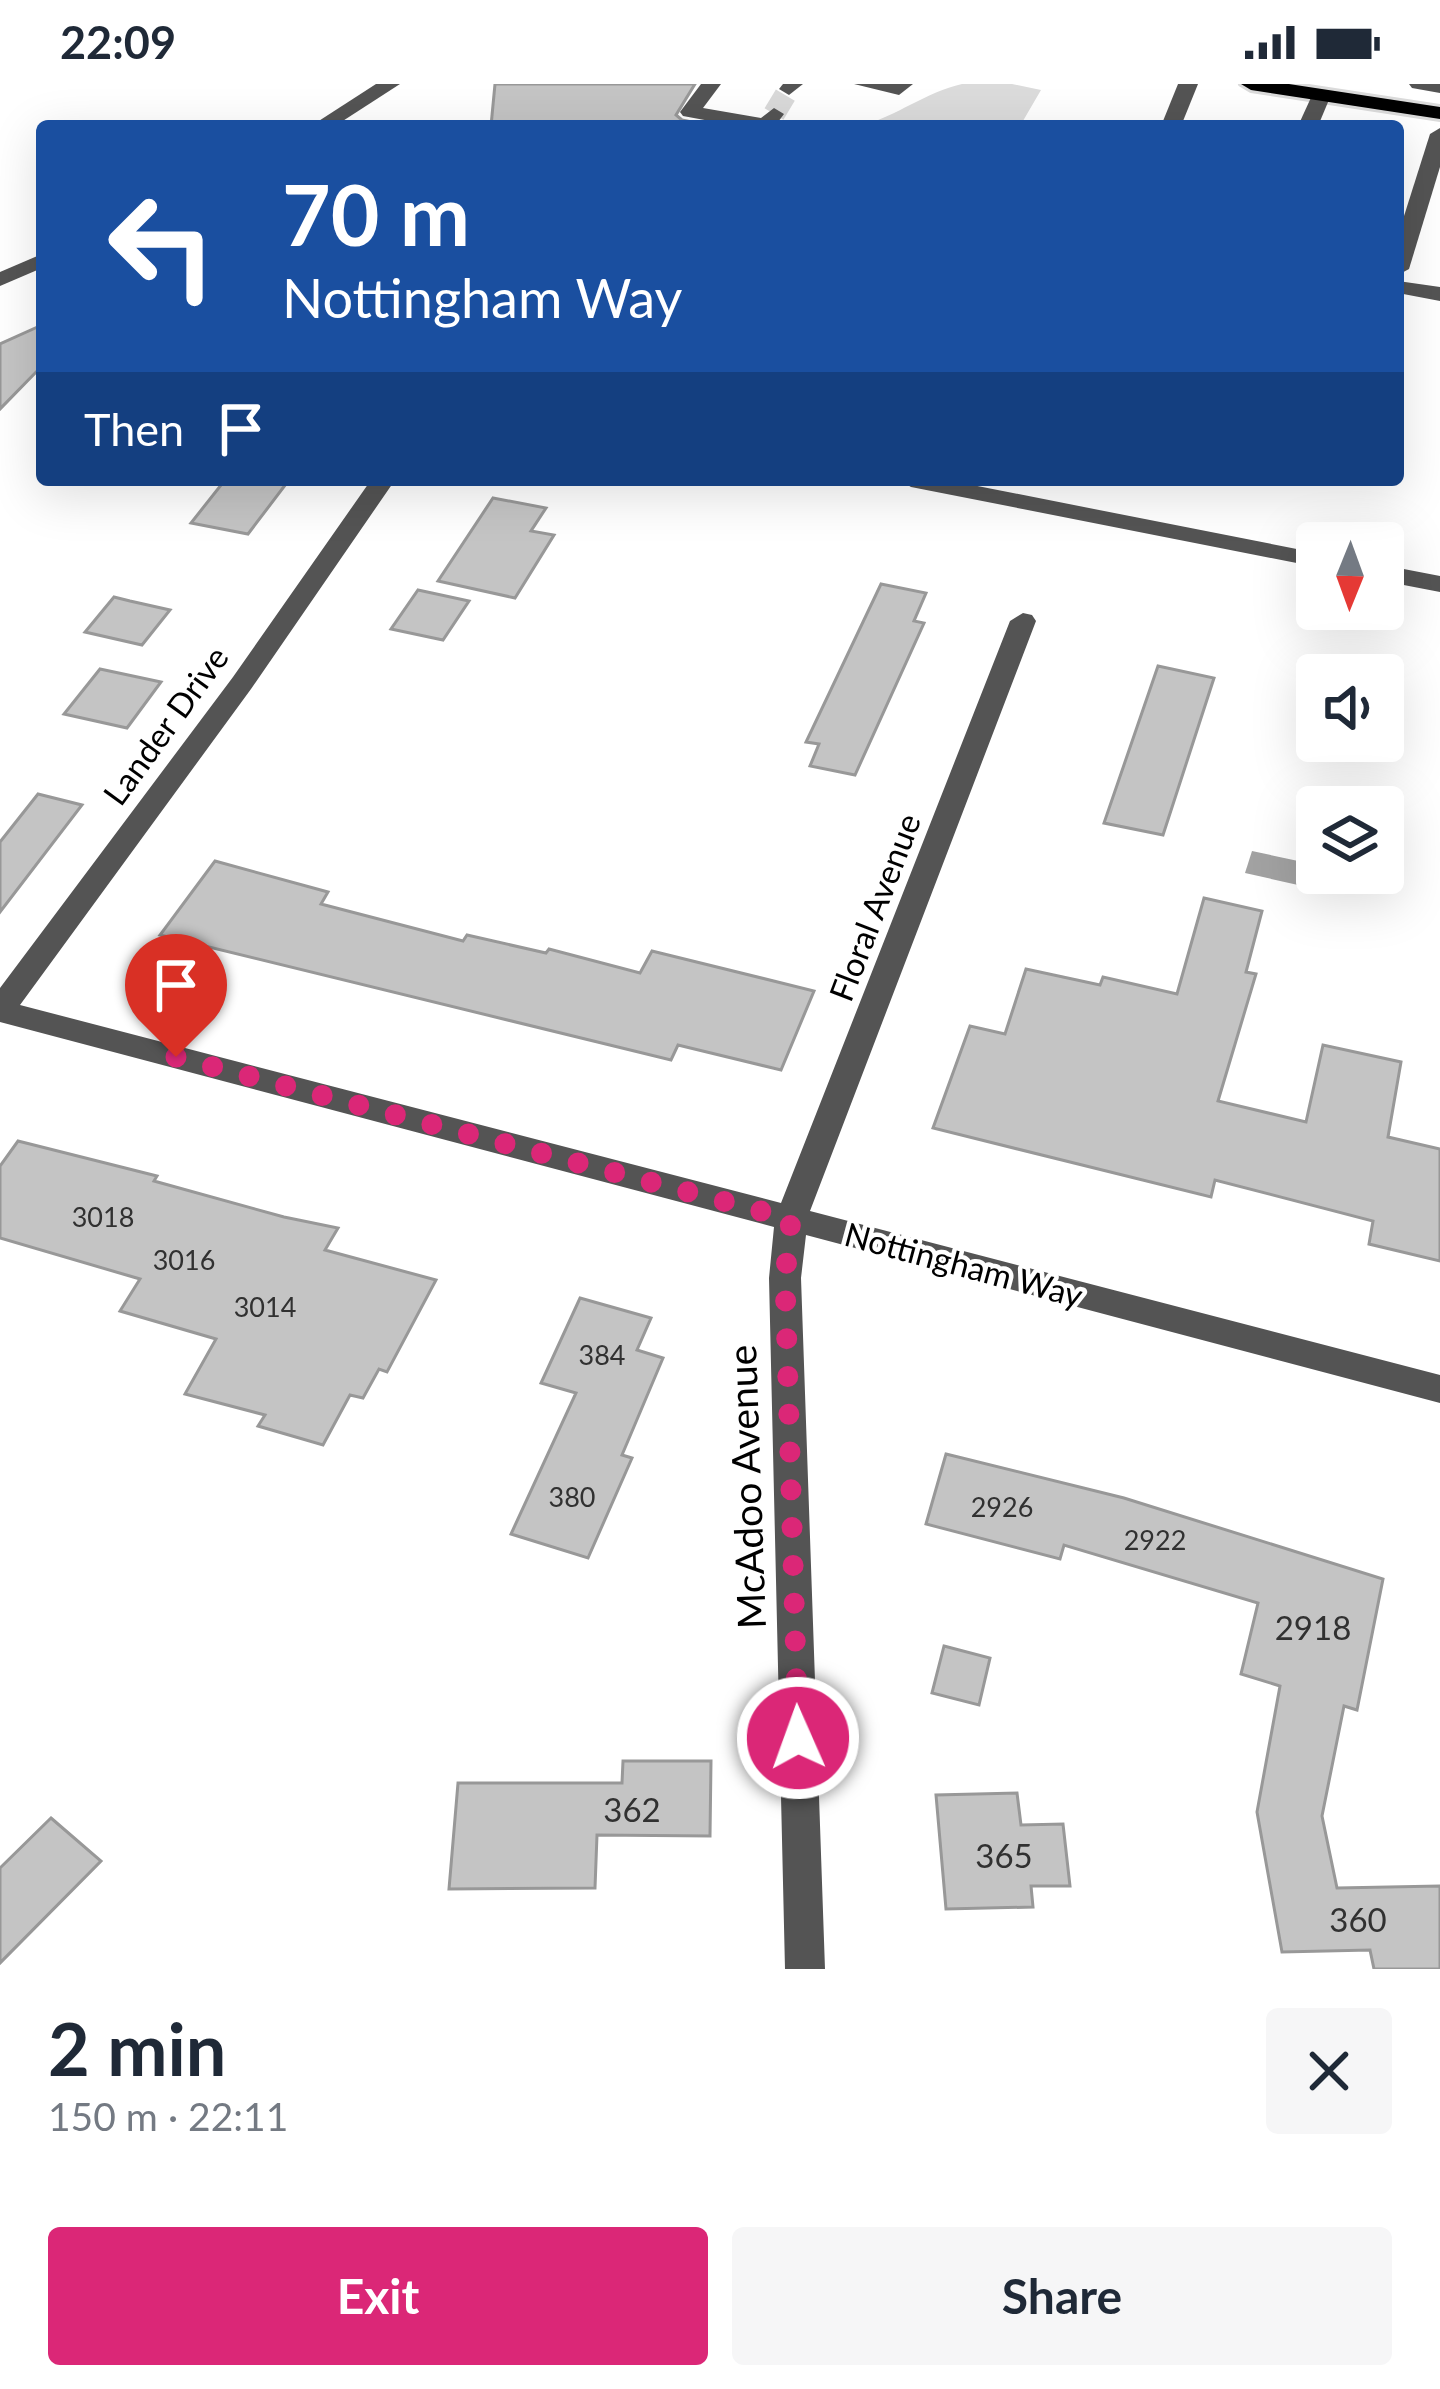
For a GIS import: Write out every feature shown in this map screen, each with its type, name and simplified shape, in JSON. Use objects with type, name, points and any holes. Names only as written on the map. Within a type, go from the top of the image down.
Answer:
[{"type":"main road","points":[[1251,84],[1440,112]]},
{"type":"street","points":[[331,120],[390,84]]},
{"type":"street","points":[[711,84],[690,112],[737,120]]},
{"type":"street","points":[[864,84],[899,89],[903,84]]},
{"type":"street","points":[[1173,120],[1188,84]]},
{"type":"street","points":[[1418,84],[1440,87]]},
{"type":"street","points":[[1311,120],[1322,95]]},
{"type":"street","points":[[770,120],[774,114]]},
{"type":"street","points":[[1404,254],[1435,179],[1440,134]]},
{"type":"street","points":[[0,280],[36,263]]},
{"type":"street","points":[[1404,287],[1440,294]]},
{"type":"street","name":"Lander Drive","points":[[0,1011],[242,682],[379,486]]},
{"type":"street","points":[[941,486],[1296,556]]},
{"type":"street","points":[[1404,577],[1440,584]]},
{"type":"street","name":"Floral Avenue","points":[[791,1219],[1023,622]]},
{"type":"street","name":"Nottingham Way","points":[[0,1011],[1440,1389]]},
{"type":"street","name":"McAdoo Avenue","points":[[791,1219],[785,1278],[805,1969]]},
{"type":"shaded area","points":[[962,84],[1012,84],[1041,90],[1024,120],[877,120]]},
{"type":"shaded area","points":[[1252,851],[1296,860],[1296,884],[1245,873]]},
{"type":"building","points":[[495,84],[695,84],[676,115],[682,120],[492,120]]},
{"type":"building","points":[[36,328],[36,372],[0,409],[0,344]]},
{"type":"building","points":[[220,486],[284,486],[248,534],[191,523]]},
{"type":"building","points":[[493,498],[546,508],[531,531],[554,535],[515,598],[438,581]]},
{"type":"building","points":[[881,584],[926,593],[914,621],[924,623],[855,775],[810,766],[819,744],[806,742]]},
{"type":"building","points":[[418,590],[469,601],[443,640],[391,629]]},
{"type":"building","points":[[114,597],[170,610],[142,645],[85,632]]},
{"type":"building","points":[[1158,666],[1214,678],[1163,835],[1104,823]]},
{"type":"building","points":[[100,669],[161,682],[127,728],[64,714]]},
{"type":"building","points":[[38,794],[82,805],[0,912],[0,842]]},
{"type":"building","points":[[215,861],[328,892],[321,904],[463,941],[467,935],[546,953],[549,949],[640,973],[652,951],[814,991],[781,1070],[678,1045],[671,1060],[160,935]]},
{"type":"building","points":[[1204,898],[1262,911],[1246,972],[1256,974],[1218,1101],[1306,1122],[1323,1045],[1401,1062],[1388,1137],[1440,1149],[1440,1261],[1369,1244],[1373,1221],[1215,1180],[1211,1197],[933,1128],[970,1026],[1005,1034],[1026,969],[1100,985],[1103,977],[1177,994]]},
{"type":"building","points":[[18,1141],[338,1228],[325,1250],[436,1280],[387,1372],[379,1369],[363,1398],[350,1395],[323,1445],[258,1426],[265,1415],[185,1394],[216,1339],[120,1311],[140,1279],[0,1238],[0,1166]]},
{"type":"building","points":[[580,1298],[651,1318],[637,1350],[663,1358],[622,1455],[632,1458],[588,1558],[511,1534],[576,1393],[541,1383]]},
{"type":"building","points":[[946,1454],[1124,1498],[1383,1579],[1357,1710],[1344,1706],[1322,1816],[1337,1888],[1440,1886],[1440,1969],[1374,1969],[1370,1950],[1282,1952],[1257,1812],[1280,1686],[1241,1674],[1258,1603],[1064,1545],[1060,1559],[926,1524]]},
{"type":"building","points":[[944,1646],[990,1658],[979,1705],[932,1693]]},
{"type":"building","points":[[623,1761],[711,1761],[710,1836],[597,1835],[595,1888],[449,1889],[458,1783],[622,1783]]},
{"type":"building","points":[[1017,1793],[1021,1825],[1063,1824],[1070,1886],[1031,1886],[1033,1907],[946,1909],[936,1795]]},
{"type":"building","points":[[51,1818],[101,1861],[0,1963],[0,1868]]},
{"type":"tunnel","points":[[774,114],[789,89]]},
{"type":"route","points":[[176,1057],[791,1219],[785,1278],[798,1738]]}]
